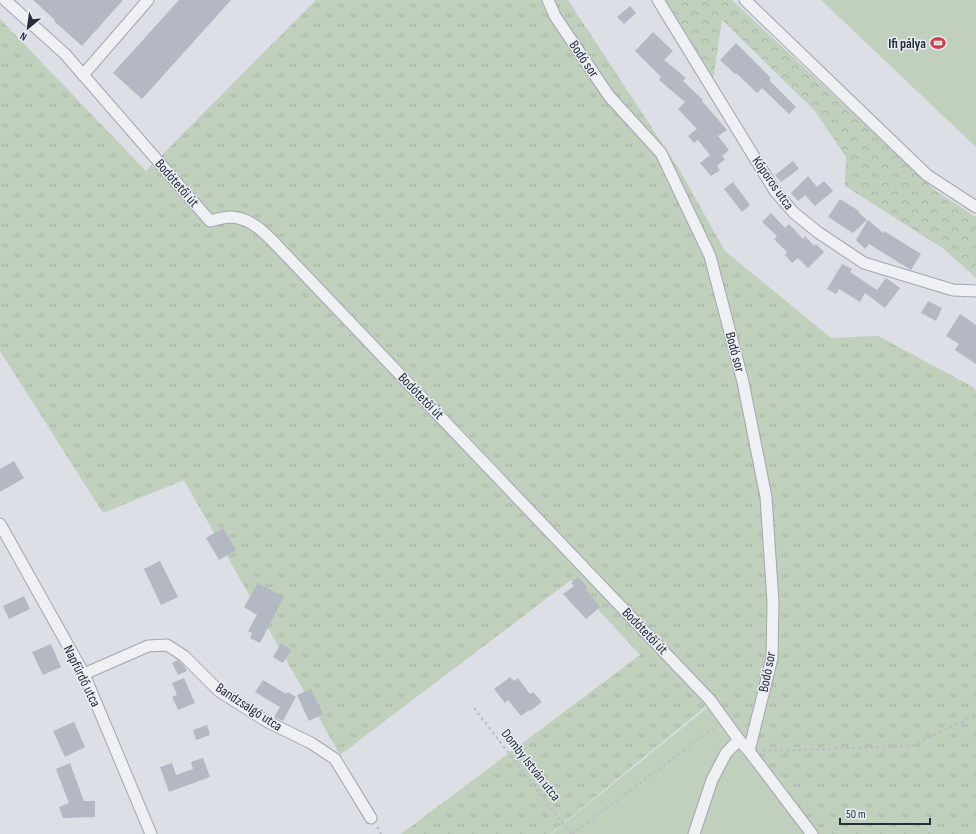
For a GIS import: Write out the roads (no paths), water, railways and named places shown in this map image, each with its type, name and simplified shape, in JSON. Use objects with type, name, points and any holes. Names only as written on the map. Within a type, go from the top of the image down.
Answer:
[{"type":"street","name":"Bodótetői út","points":[[5,0],[65,54],[210,221],[230,217],[244,219],[258,227],[288,256],[710,700],[812,834]]},
{"type":"street","points":[[83,75],[148,0]]},
{"type":"street","name":"Bodó sor","points":[[548,0],[555,16],[609,96],[660,153],[710,256],[743,382],[766,497],[774,602],[772,658],[749,751]]},
{"type":"street","name":"Kőporos utca","points":[[658,0],[775,191],[794,213],[819,233],[864,263],[953,290],[976,291]]},
{"type":"street","points":[[745,0],[927,175],[976,206]]},
{"type":"street","name":"Napfürdő utca","points":[[0,524],[84,674],[151,834]]},
{"type":"street","name":"Bandzsalgó utca","points":[[84,674],[148,646],[167,645],[184,656],[219,691],[268,722],[311,743],[335,759],[371,818]]},
{"type":"street","points":[[694,834],[712,780],[726,753],[739,740]]},
{"type":"place","name":"Ifi pálya","points":[[938,43]]}]
